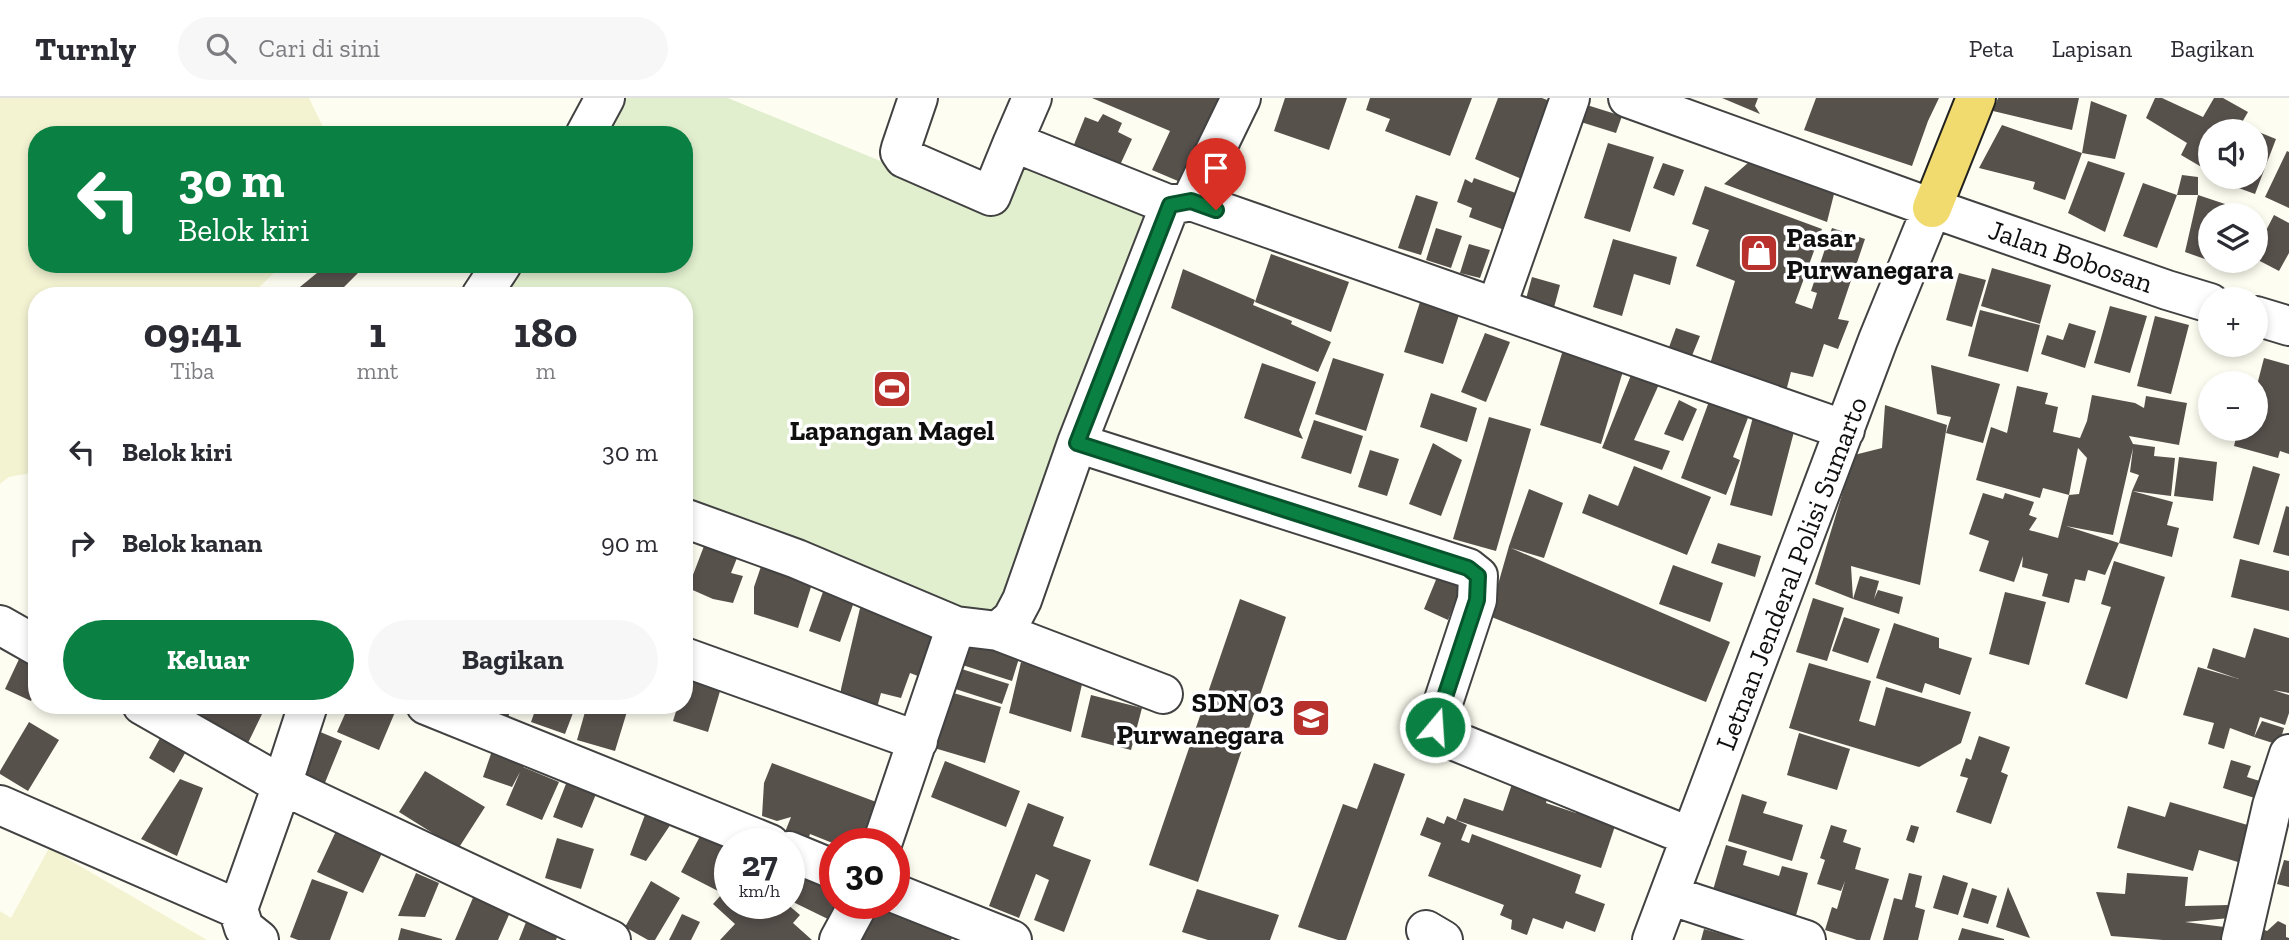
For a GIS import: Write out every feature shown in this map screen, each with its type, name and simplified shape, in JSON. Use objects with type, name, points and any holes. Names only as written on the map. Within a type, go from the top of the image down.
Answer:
[{"type":"main road","points":[[1932,208],[1976,98]]},
{"type":"street","points":[[590,126],[606,98]]},
{"type":"street","points":[[918,98],[901,148],[902,156],[991,196],[1032,98]]},
{"type":"street","points":[[998,631],[1012,620],[1022,600],[1077,443],[1180,203],[1241,98]]},
{"type":"street","points":[[1496,308],[1570,98]]},
{"type":"street","name":"Jalan Bobosan","points":[[1628,98],[1932,208],[2198,299]]},
{"type":"street","points":[[1013,142],[1180,203],[1496,308],[1845,430]]},
{"type":"street","name":"Letnan Jenderal Polisi Sumarto","points":[[1652,940],[1898,288],[1932,208]]},
{"type":"street","points":[[2268,320],[2289,326]]},
{"type":"street","points":[[1077,443],[1468,568],[1478,576],[1477,600],[1435,727],[1440,735],[1691,837]]},
{"type":"street","points":[[693,521],[797,559],[956,626],[998,631],[1163,694]]},
{"type":"street","points":[[0,625],[28,641]]},
{"type":"street","points":[[888,828],[956,626]]},
{"type":"street","points":[[693,660],[918,741]]},
{"type":"street","points":[[158,714],[282,785],[611,940]]},
{"type":"street","points":[[260,940],[244,928],[238,909],[305,714]]},
{"type":"street","points":[[448,714],[730,828]]},
{"type":"street","points":[[2241,940],[2272,806],[2289,754]]},
{"type":"street","points":[[0,805],[238,909]]},
{"type":"street","points":[[1669,895],[1806,940]]},
{"type":"street","points":[[910,899],[1012,940]]},
{"type":"street","points":[[839,940],[850,919]]},
{"type":"green space","points":[[0,98],[309,98],[323,126],[28,126],[28,273],[274,273],[259,287],[28,287],[28,474],[9,477],[0,484]]},
{"type":"green space","name":"Lapangan Magel","points":[[618,98],[728,98],[994,208],[1017,161],[1160,217],[1067,483],[990,621],[693,513],[693,287],[511,287],[519,273],[693,273],[693,126],[602,126]]},
{"type":"green space","points":[[49,848],[207,940],[0,940],[0,911],[11,918]]},
{"type":"building","points":[[1092,98],[1225,98],[1185,184],[1152,170],[1170,131]]},
{"type":"building","points":[[1285,98],[1347,98],[1329,150],[1274,131]]},
{"type":"building","points":[[1370,98],[1472,98],[1450,156],[1385,131],[1390,119],[1366,110]]},
{"type":"building","points":[[1498,98],[1542,98],[1555,103],[1524,180],[1475,159]]},
{"type":"building","points":[[1722,98],[1758,98],[1755,106],[1760,114]]},
{"type":"building","points":[[1816,98],[1939,98],[1912,166],[1804,130]]},
{"type":"building","points":[[1998,98],[2079,98],[2072,130],[1993,111]]},
{"type":"building","points":[[2155,98],[2162,98],[2203,117],[2214,98],[2223,98],[2248,112],[2244,119],[2198,119],[2198,165],[2181,155],[2187,143],[2146,118]]},
{"type":"building","points":[[1574,101],[1622,116],[1616,133],[1568,118]]},
{"type":"building","points":[[2091,101],[2127,115],[2115,159],[2082,153]]},
{"type":"building","points":[[1103,114],[1122,123],[1118,132],[1132,139],[1115,176],[1069,157],[1085,117],[1098,122]]},
{"type":"building","points":[[2002,125],[2082,153],[2065,200],[2033,189],[2035,182],[1979,168]]},
{"type":"building","points":[[2268,136],[2276,139],[2268,160]]},
{"type":"building","points":[[1608,143],[1654,157],[1630,232],[1584,218]]},
{"type":"building","points":[[2287,151],[2289,152],[2289,208],[2265,197]]},
{"type":"building","points":[[2088,161],[2125,173],[2105,232],[2068,213]]},
{"type":"building","points":[[1749,162],[1834,194],[1827,222],[1724,184]]},
{"type":"building","points":[[1663,163],[1684,170],[1674,196],[1653,188]]},
{"type":"building","points":[[2182,175],[2198,177],[2198,195],[2177,195]]},
{"type":"building","points":[[1474,178],[1524,196],[1510,232],[1469,217],[1472,208],[1457,202],[1465,179],[1472,183]]},
{"type":"building","points":[[2143,183],[2177,195],[2157,248],[2123,236]]},
{"type":"building","points":[[1705,186],[1822,229],[1795,303],[1812,309],[1817,293],[1811,291],[1832,228],[1865,239],[1838,319],[1849,321],[1838,349],[1824,344],[1813,377],[1791,372],[1783,403],[1707,374],[1735,281],[1696,266],[1709,230],[1692,224]]},
{"type":"building","points":[[2241,189],[2257,189],[2255,194]]},
{"type":"building","points":[[1416,195],[1438,202],[1421,255],[1398,248]]},
{"type":"building","points":[[2198,195],[2222,203],[2198,203],[2198,257],[2185,252]]},
{"type":"building","points":[[2274,215],[2289,223],[2289,253],[2279,271],[2268,265],[2268,227]]},
{"type":"building","points":[[1436,228],[1462,236],[1451,268],[1426,260]]},
{"type":"building","points":[[1613,239],[1677,257],[1670,285],[1634,274],[1622,316],[1593,307]]},
{"type":"building","points":[[1469,244],[1490,250],[1480,278],[1460,273]]},
{"type":"building","points":[[1271,254],[1349,282],[1331,332],[1255,302]]},
{"type":"building","points":[[1992,268],[2051,285],[2040,324],[1981,306]]},
{"type":"building","points":[[1183,269],[1255,300],[1253,305],[1292,321],[1291,324],[1331,342],[1318,372],[1171,308]]},
{"type":"building","points":[[317,273],[358,273],[344,287],[300,287]]},
{"type":"building","points":[[1959,273],[1986,280],[1972,327],[1946,320]]},
{"type":"building","points":[[1532,277],[1560,285],[1552,315],[1524,306]]},
{"type":"building","points":[[1420,302],[1459,315],[1443,364],[1404,352]]},
{"type":"building","points":[[2110,306],[2147,316],[2130,373],[2094,363]]},
{"type":"building","points":[[1980,310],[2040,325],[2028,372],[1968,356]]},
{"type":"building","points":[[2155,316],[2189,325],[2171,394],[2137,386]]},
{"type":"building","points":[[2069,323],[2096,331],[2085,368],[2041,354],[2047,335],[2063,340]]},
{"type":"building","points":[[1676,328],[1700,336],[1691,358],[1668,350]]},
{"type":"building","points":[[1485,333],[1510,342],[1486,402],[1461,392]]},
{"type":"building","points":[[1566,340],[1627,358],[1601,444],[1540,425]]},
{"type":"building","points":[[1333,358],[1384,374],[1366,431],[1315,414]]},
{"type":"building","points":[[2264,358],[2289,365],[2289,454],[2280,451],[2278,458],[2234,446],[2235,441],[2268,441],[2268,371],[2261,371]]},
{"type":"building","points":[[1262,363],[1316,382],[1299,430],[1303,439],[1244,418]]},
{"type":"building","points":[[1931,365],[2000,384],[1983,443],[1946,433],[1951,417],[1937,414]]},
{"type":"building","points":[[1633,370],[1660,382],[1634,440],[1670,451],[1662,470],[1602,448]]},
{"type":"building","points":[[2017,386],[2048,393],[2045,404],[2058,407],[2053,432],[2080,438],[2087,421],[2092,395],[2135,403],[2144,408],[2146,396],[2187,403],[2179,445],[2129,436],[2133,444],[2155,447],[2154,456],[2175,458],[2171,496],[2132,491],[2139,475],[2130,472],[2133,448],[2113,535],[2066,526],[2119,543],[2105,575],[2088,570],[2085,581],[2075,579],[2069,603],[2042,596],[2048,574],[2022,567],[2023,556],[2014,582],[1979,571],[1989,541],[1969,534],[1983,493],[2003,499],[2005,493],[2034,502],[2029,515],[2037,518],[2029,530],[2058,538],[2069,495],[2043,488],[2040,498],[1976,480],[1991,427],[2007,433]],"holes":[[[2078,448],[2087,458],[2079,494],[2069,495]]]},
{"type":"building","points":[[1431,393],[1477,408],[1467,442],[1420,427]]},
{"type":"building","points":[[1711,396],[1751,410],[1733,457],[1740,460],[1726,495],[1681,478]]},
{"type":"building","points":[[1679,400],[1697,409],[1683,441],[1664,434]]},
{"type":"building","points":[[1885,405],[1947,425],[1920,585],[1851,566],[1853,599],[1815,584],[1854,455],[1882,448]]},
{"type":"building","points":[[1754,413],[1796,424],[1772,516],[1730,505]]},
{"type":"building","points":[[1489,417],[1531,429],[1496,551],[1453,539]]},
{"type":"building","points":[[1314,420],[1363,436],[1351,474],[1301,458]]},
{"type":"building","points":[[1433,443],[1462,460],[1441,516],[1409,504]]},
{"type":"building","points":[[1370,450],[1399,459],[1387,496],[1358,487]]},
{"type":"building","points":[[2179,457],[2217,462],[2213,501],[2174,496]]},
{"type":"building","points":[[1634,466],[1711,497],[1687,555],[1582,513],[1589,494],[1618,506]]},
{"type":"building","points":[[2253,466],[2280,474],[2259,545],[2233,538]]},
{"type":"building","points":[[1529,489],[1563,503],[1544,558],[1511,548],[1730,642],[1706,702],[1489,616]]},
{"type":"building","points":[[2132,491],[2173,502],[2167,525],[2179,528],[2172,557],[2119,543]]},
{"type":"building","points":[[2286,506],[2289,507],[2289,556],[2273,552]]},
{"type":"building","points":[[1718,543],[1761,556],[1755,577],[1711,563]]},
{"type":"building","points":[[704,546],[737,558],[731,573],[743,576],[733,603],[713,599],[693,590],[693,575]]},
{"type":"building","points":[[766,552],[795,561],[811,587],[798,628],[754,614],[754,587]]},
{"type":"building","points":[[2240,559],[2289,571],[2289,611],[2231,597]]},
{"type":"building","points":[[2114,561],[2165,577],[2127,699],[2085,684],[2111,607],[2101,604]]},
{"type":"building","points":[[1673,565],[1723,583],[1710,622],[1659,604]]},
{"type":"building","points":[[1440,570],[1464,581],[1448,620],[1424,609]]},
{"type":"building","points":[[1860,576],[1879,581],[1874,599],[1878,590],[1903,597],[1899,614],[1853,599]]},
{"type":"building","points":[[824,589],[855,599],[840,642],[809,631]]},
{"type":"building","points":[[2005,592],[2046,602],[2029,665],[1989,654]]},
{"type":"building","points":[[1813,598],[1844,608],[1827,661],[1796,652]]},
{"type":"building","points":[[1240,599],[1286,617],[1198,882],[1149,865]]},
{"type":"building","points":[[861,604],[945,629],[926,679],[910,673],[901,698],[881,693],[875,715],[840,705],[841,689]]},
{"type":"building","points":[[1844,617],[1880,629],[1868,663],[1832,651]]},
{"type":"building","points":[[1894,623],[1939,638],[1939,648],[1972,658],[1960,695],[1925,683],[1922,693],[1876,678]]},
{"type":"building","points":[[2254,628],[2289,638],[2289,693],[2273,690],[2289,695],[2289,713],[2285,725],[2260,717],[2254,737],[2230,728],[2224,749],[2208,744],[2214,723],[2183,715],[2198,667],[2239,679],[2207,668],[2213,648],[2245,658]]},
{"type":"building","points":[[959,634],[1020,655],[1012,681],[950,661]]},
{"type":"building","points":[[20,657],[28,660],[28,700],[5,689]]},
{"type":"building","points":[[1021,662],[1083,680],[1071,732],[1009,713]]},
{"type":"building","points":[[1809,663],[1871,681],[1859,721],[1875,726],[1886,687],[1971,712],[1961,743],[1919,767],[1789,728]]},
{"type":"building","points":[[949,665],[1009,684],[1002,704],[943,685]]},
{"type":"building","points":[[693,672],[723,681],[708,732],[673,721],[675,714],[693,714]]},
{"type":"building","points":[[940,689],[1001,707],[985,763],[924,745]]},
{"type":"building","points":[[1091,695],[1142,708],[1131,750],[1081,737]]},
{"type":"building","points":[[200,714],[262,714],[247,745],[197,721]]},
{"type":"building","points":[[345,714],[394,714],[379,750],[337,732]]},
{"type":"building","points":[[493,714],[509,714],[507,721]]},
{"type":"building","points":[[534,714],[573,714],[565,734],[531,722]]},
{"type":"building","points":[[584,714],[626,714],[615,751],[577,740]]},
{"type":"building","points":[[2262,721],[2284,728],[2279,745],[2254,737]]},
{"type":"building","points":[[29,722],[59,740],[28,791],[0,774],[0,771]]},
{"type":"building","points":[[313,729],[342,741],[322,790],[294,778]]},
{"type":"building","points":[[164,731],[189,746],[174,773],[149,758]]},
{"type":"building","points":[[1799,733],[1850,749],[1837,790],[1787,775]]},
{"type":"building","points":[[1979,736],[2010,747],[2001,772],[2008,775],[1991,824],[1956,812],[1968,778],[1960,776],[1966,758],[1971,760]]},
{"type":"building","points":[[494,745],[523,755],[523,767],[559,782],[542,820],[506,805],[520,772],[512,787],[483,777]]},
{"type":"building","points":[[2231,760],[2251,766],[2247,777],[2266,783],[2261,800],[2223,788]]},
{"type":"building","points":[[945,761],[1020,791],[1006,827],[931,797]]},
{"type":"building","points":[[772,763],[879,803],[870,828],[819,828],[819,838],[810,834],[806,846],[805,828],[787,828],[791,817],[777,821],[762,816],[764,783]]},
{"type":"building","points":[[1374,763],[1405,774],[1346,940],[1298,927],[1343,804],[1357,809]]},
{"type":"building","points":[[425,771],[485,807],[458,849],[399,812]]},
{"type":"building","points":[[571,771],[601,782],[582,828],[553,817]]},
{"type":"building","points":[[180,779],[203,788],[177,856],[141,839]]},
{"type":"building","points":[[1512,784],[1548,796],[1546,803],[1576,813],[1580,799],[1616,823],[1601,868],[1456,820],[1464,798],[1503,811]]},
{"type":"building","points":[[1742,794],[1767,802],[1763,813],[1803,825],[1792,861],[1728,841]]},
{"type":"building","points":[[2170,802],[2251,826],[2241,863],[2199,850],[2193,871],[2117,848],[2128,806],[2165,817]]},
{"type":"building","points":[[1028,803],[1064,817],[1053,846],[1091,860],[1064,932],[1034,920],[1049,880],[1036,874],[1019,918],[989,906]]},
{"type":"building","points":[[649,804],[677,815],[646,861],[630,855]]},
{"type":"building","points":[[1447,816],[1467,825],[1461,840],[1469,843],[1472,834],[1581,875],[1575,893],[1605,904],[1595,932],[1566,921],[1563,929],[1533,918],[1527,935],[1511,929],[1512,920],[1500,915],[1504,905],[1428,876],[1441,843],[1420,835],[1427,817],[1444,824]]},
{"type":"building","points":[[1831,825],[1847,830],[1843,842],[1861,848],[1855,869],[1889,879],[1870,940],[1857,940],[1825,930],[1832,907],[1837,909],[1845,881],[1841,891],[1817,884],[1825,860],[1820,858]]},
{"type":"building","points":[[1911,825],[1919,827],[1914,843],[1906,840]]},
{"type":"building","points":[[705,827],[714,833],[714,889],[681,872]]},
{"type":"building","points":[[337,829],[383,851],[363,893],[317,872]]},
{"type":"building","points":[[557,838],[594,849],[581,889],[545,878]]},
{"type":"building","points":[[1726,845],[1747,851],[1743,865],[1779,876],[1782,866],[1808,873],[1795,919],[1709,904]]},
{"type":"building","points":[[2284,860],[2289,861],[2289,887],[2277,884]]},
{"type":"building","points":[[808,868],[819,873],[819,915],[805,908],[805,874]]},
{"type":"building","points":[[416,873],[439,883],[425,917],[398,916]]},
{"type":"building","points":[[1909,873],[1922,876],[1915,907],[1925,910],[1918,940],[1883,940],[1894,898],[1902,900]]},
{"type":"building","points":[[2127,873],[2188,877],[2185,906],[2229,905],[2230,918],[2185,922],[2232,928],[2231,940],[2163,940],[2111,936],[2096,892],[2125,894]]},
{"type":"building","points":[[1943,875],[1968,883],[1958,915],[1933,908]]},
{"type":"building","points":[[312,879],[348,892],[330,940],[298,940],[290,937]]},
{"type":"building","points":[[651,881],[680,898],[655,940],[648,940],[625,927]]},
{"type":"building","points":[[2008,887],[2030,938],[1996,927]]},
{"type":"building","points":[[1972,888],[1997,896],[1988,924],[1963,917]]},
{"type":"building","points":[[1197,889],[1279,915],[1270,940],[1208,940],[1182,932]]},
{"type":"building","points":[[475,893],[512,908],[498,940],[455,940]]},
{"type":"building","points":[[910,911],[955,932],[951,940],[855,940],[865,919],[910,919]]},
{"type":"building","points":[[682,914],[700,922],[691,940],[669,940]]},
{"type":"building","points":[[528,917],[560,929],[556,940],[519,940]]},
{"type":"building","points":[[730,919],[796,919],[793,923],[812,940],[720,940],[735,924]]},
{"type":"building","points":[[2278,921],[2286,925],[2286,937],[2289,940],[2245,940],[2258,927],[2267,931]]},
{"type":"building","points":[[401,928],[442,939],[442,940],[398,940]]},
{"type":"building","points":[[1962,928],[2004,939],[2004,940],[1958,940]]},
{"type":"building","points":[[1704,929],[1740,939],[1740,940],[1701,940]]},
{"type":"place","name":"Pasar Purwanegara","points":[[1759,253]]},
{"type":"place","name":"Lapangan Magel","points":[[892,389]]},
{"type":"place","name":"SDN 03 Purwanegara","points":[[1311,718]]},
{"type":"route","points":[[1216,210],[1191,201],[1170,205],[1077,443],[1468,568],[1478,576],[1477,600],[1435,727]]}]
